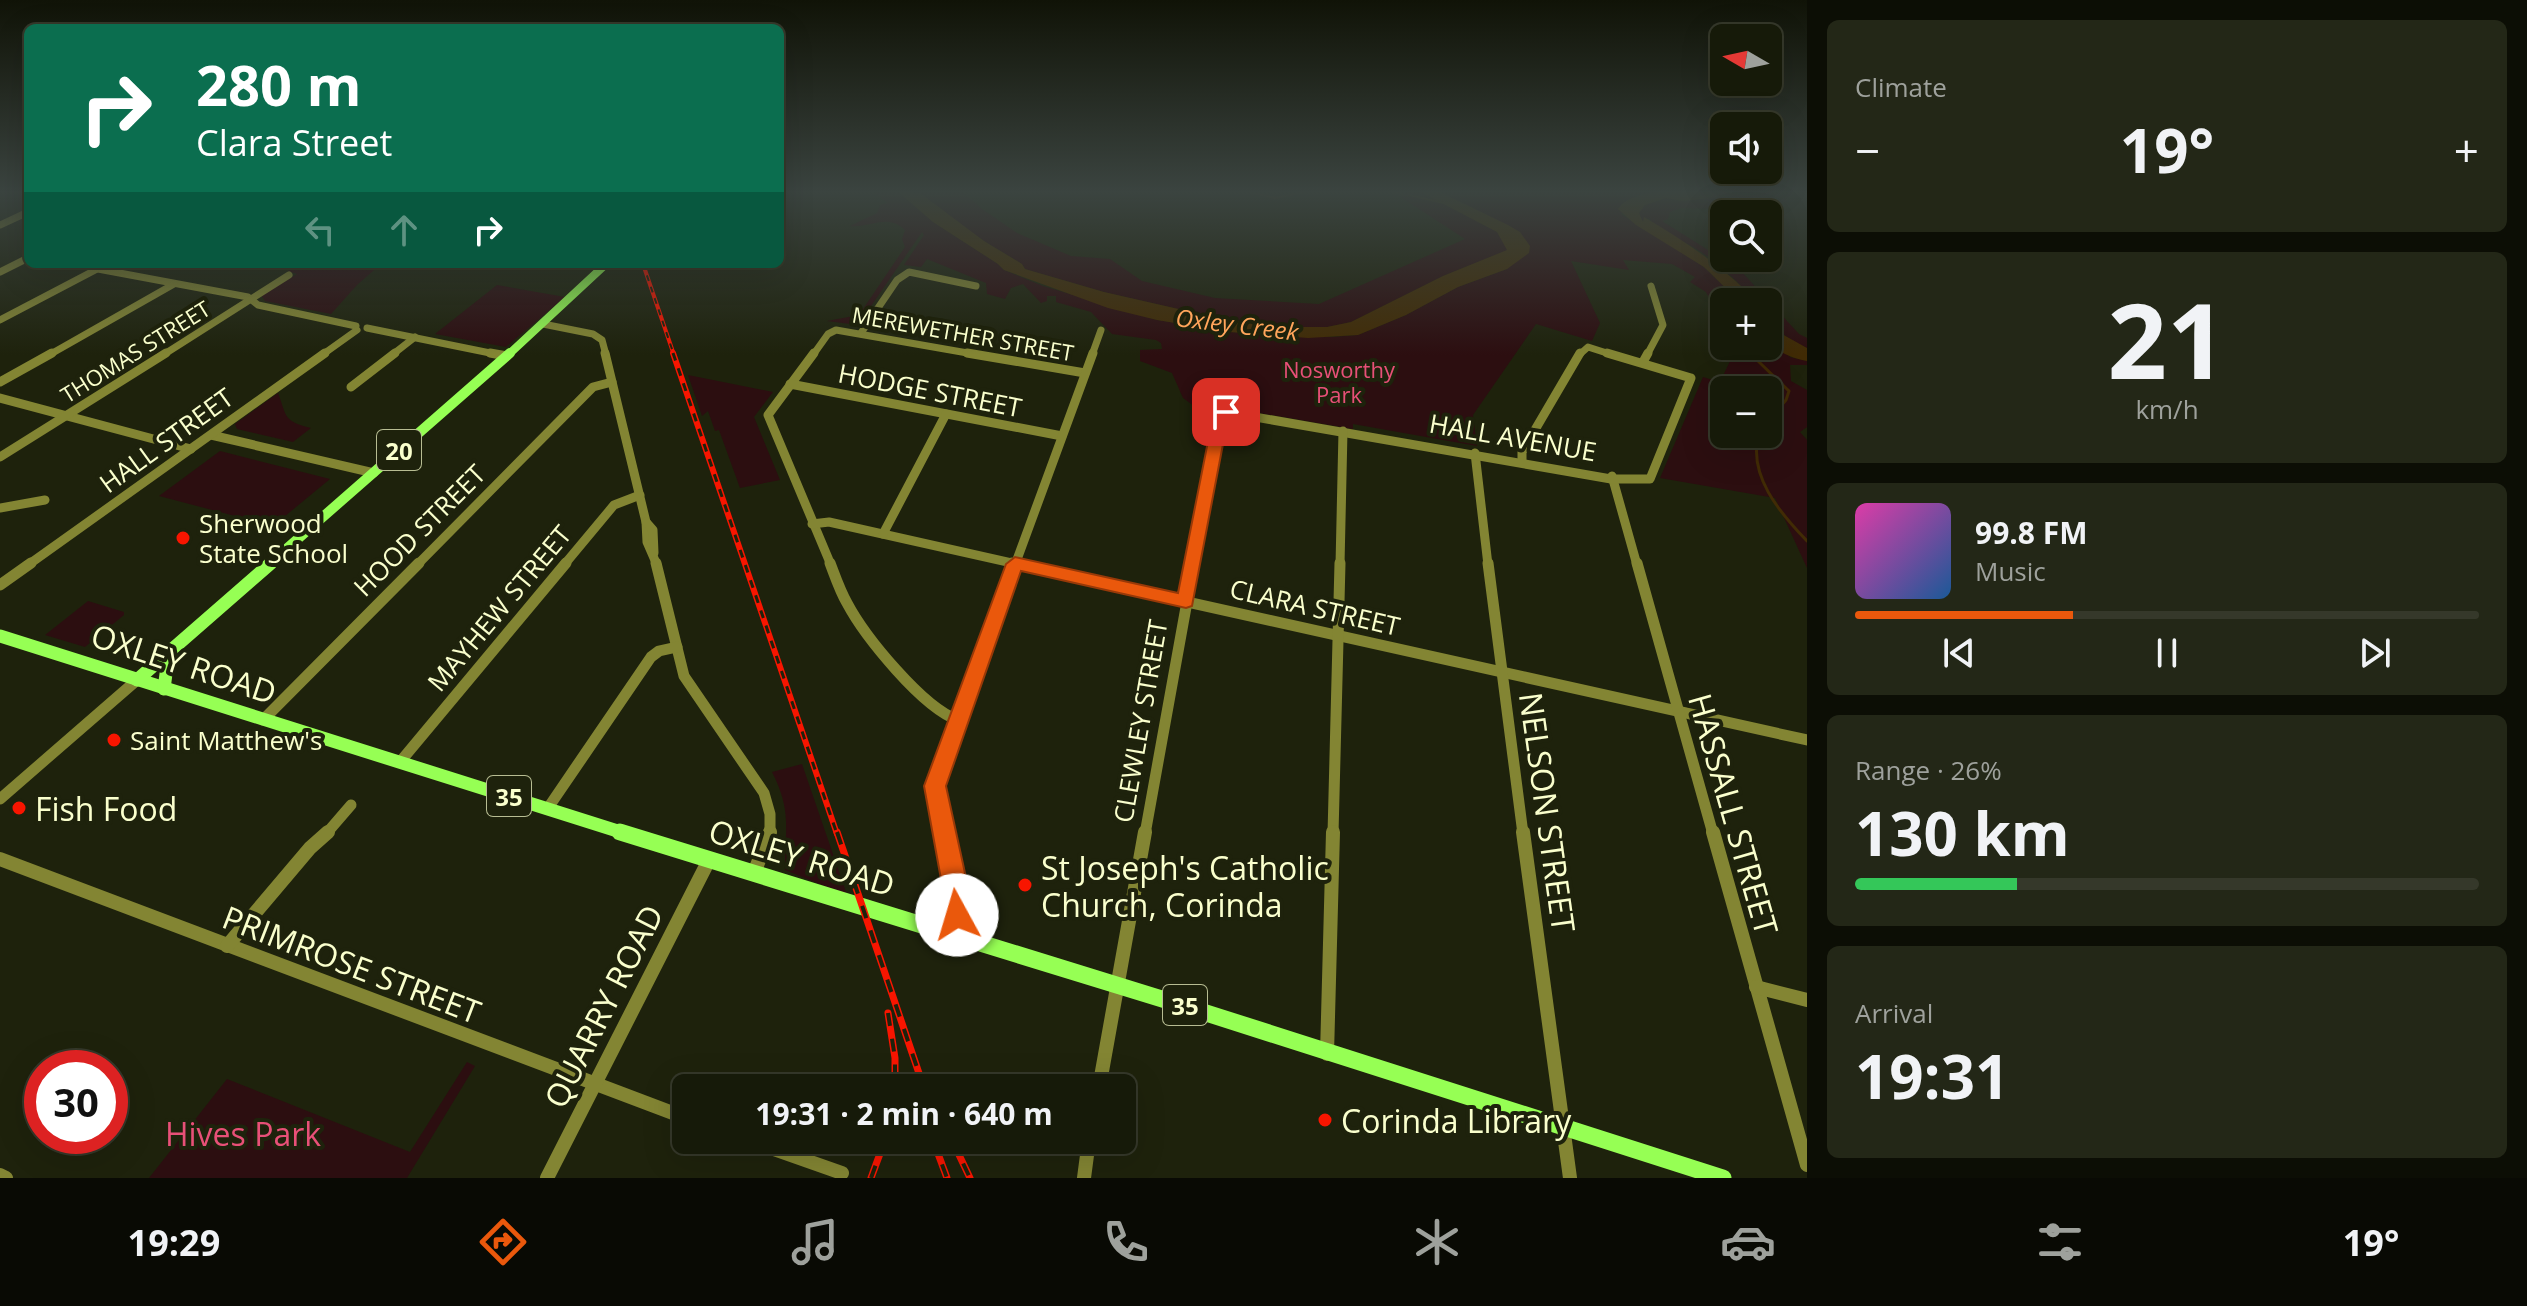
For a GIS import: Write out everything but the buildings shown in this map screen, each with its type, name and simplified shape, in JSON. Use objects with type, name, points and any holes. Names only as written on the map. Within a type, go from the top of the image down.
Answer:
[{"type":"main road","name":"20","points":[[137,680],[507,356],[602,268]]},
{"type":"main road","name":"OXLEY ROAD","points":[[0,636],[709,860],[1253,1026],[1327,1054],[1723,1178]]},
{"type":"main road","points":[[164,689],[169,651]]},
{"type":"street","points":[[0,272],[24,260]]},
{"type":"street","points":[[0,320],[98,269],[248,297],[258,305],[507,356]]},
{"type":"street","points":[[936,280],[944,269]]},
{"type":"street","points":[[861,333],[897,280],[909,272],[976,286]]},
{"type":"street","name":"THOMAS STREET","points":[[0,457],[289,275]]},
{"type":"street","points":[[0,382],[174,284]]},
{"type":"street","points":[[1522,461],[1522,452],[1582,350],[1588,347],[1643,362],[1663,325],[1651,286]]},
{"type":"street","points":[[543,324],[601,337],[640,495],[647,542],[654,553],[689,686],[767,799],[770,840],[754,873]]},
{"type":"street","name":"HALL STREET","points":[[0,585],[360,328]]},
{"type":"street","points":[[958,934],[958,896],[935,792],[938,773],[1101,330]]},
{"type":"street","name":"MEREWETHER STREET","points":[[790,384],[828,334],[834,331],[861,333],[1085,373]]},
{"type":"street","points":[[351,387],[415,337]]},
{"type":"street","name":"HALL AVENUE","points":[[1226,412],[1612,476],[1650,479],[1691,378],[1643,362]]},
{"type":"street","name":"HOOD STREET","points":[[263,720],[593,387],[612,382]]},
{"type":"street","points":[[790,384],[768,418],[842,595],[881,652],[943,715],[958,720]]},
{"type":"street","name":"HODGE STREET","points":[[790,384],[1062,436]]},
{"type":"street","points":[[0,398],[191,449]]},
{"type":"street","name":"CLEWLEY STREET","points":[[1102,1074],[1186,601],[1221,416],[1226,412]]},
{"type":"street","points":[[883,534],[946,414]]},
{"type":"street","points":[[1327,1054],[1343,431]]},
{"type":"street","points":[[211,435],[374,473]]},
{"type":"street","name":"NELSON STREET","points":[[1475,453],[1501,671],[1570,1178]]},
{"type":"street","name":"HASSALL STREET","points":[[1612,476],[1807,1165]]},
{"type":"street","name":"MAYHEW STREET","points":[[400,762],[614,505],[640,495]]},
{"type":"street","points":[[0,508],[45,500]]},
{"type":"street","name":"CLARA STREET","points":[[812,524],[829,522],[1807,740]]},
{"type":"street","points":[[548,808],[651,657],[659,651],[677,647]]},
{"type":"street","points":[[0,799],[137,680]]},
{"type":"street","points":[[227,946],[351,805]]},
{"type":"street","name":"PRIMROSE STREET","points":[[0,859],[672,1113]]},
{"type":"street","name":"QUARRY ROAD","points":[[547,1178],[709,860]]},
{"type":"street","points":[[1756,987],[1807,1000]]},
{"type":"street","points":[[788,1154],[842,1173]]},
{"type":"street","points":[[1084,1178],[1087,1154]]},
{"type":"street","points":[[0,1175],[6,1178]]},
{"type":"green space","points":[[904,245],[913,245],[858,325],[827,321],[859,315]]},
{"type":"green space","name":"Nosworthy Park","points":[[917,245],[969,245],[1004,270],[1043,286],[1157,320],[1229,332],[1332,337],[1358,335],[1406,315],[1458,287],[1507,269],[1517,259],[1519,245],[1670,245],[1704,267],[1726,288],[1710,288],[1710,300],[1706,292],[1690,282],[1695,277],[1672,264],[1623,260],[1629,270],[1571,261],[1600,323],[1592,341],[1536,324],[1473,415],[1477,446],[1353,424],[1353,429],[1236,409],[1201,411],[1183,398],[1172,373],[1140,361],[1140,350],[1162,349],[1161,343],[1156,340],[1112,334],[1091,312],[1056,302],[1056,296],[1047,296],[1047,301],[1041,303],[1023,284],[1011,288],[1005,299],[987,294],[986,283],[927,259],[921,267],[904,265]]},
{"type":"green space","points":[[991,245],[1045,245],[1071,256],[1110,259],[1142,281],[1215,298],[1319,304],[1452,245],[1505,245],[1508,250],[1443,276],[1351,322],[1327,327],[1272,327],[1218,318],[1104,292],[1025,269]]},
{"type":"green space","points":[[1689,245],[1700,245],[1710,251],[1709,257]]},
{"type":"green space","points":[[293,268],[376,268],[331,314],[265,301],[261,295],[297,274],[288,271]]},
{"type":"green space","points":[[1726,272],[1742,272],[1757,288],[1742,288]]},
{"type":"green space","points":[[497,285],[565,297],[506,347],[435,334]]},
{"type":"green space","points":[[1782,316],[1807,338],[1807,348],[1782,333]]},
{"type":"green space","points":[[1782,350],[1790,357],[1807,361],[1807,365],[1790,365],[1791,381],[1807,390],[1807,427],[1800,432],[1807,440],[1807,568],[1775,498],[1660,478],[1703,377],[1710,379],[1710,448],[1782,448],[1782,376],[1723,376],[1731,360],[1782,360]]},
{"type":"green space","points":[[688,375],[773,392],[754,417],[780,480],[740,488],[719,430],[715,431],[708,411],[702,416]]},
{"type":"green space","points":[[278,393],[287,417],[311,428],[293,442],[237,429],[235,424]]},
{"type":"green space","points":[[220,451],[330,479],[273,526],[159,496]]},
{"type":"green space","points":[[88,601],[124,612],[124,615],[85,647],[45,635]]},
{"type":"green space","points":[[802,764],[847,895],[785,870],[785,809],[772,772]]},
{"type":"green space","name":"Hives Park","points":[[467,1062],[475,1066],[407,1178],[149,1178],[227,1079],[410,1152]]},
{"type":"water","name":"Oxley Creek","points":[[969,245],[991,245],[1025,269],[1104,292],[1272,327],[1327,327],[1351,322],[1443,276],[1507,250],[1504,245],[1530,246],[1529,253],[1507,269],[1458,287],[1406,315],[1358,335],[1308,338],[1229,332],[1157,320],[1108,308],[1004,270]]},
{"type":"water","points":[[1668,245],[1689,245],[1710,260],[1710,272],[1725,272],[1742,288],[1726,288],[1704,267]]},
{"type":"water","points":[[1782,334],[1807,348],[1807,361],[1782,352]]},
{"type":"waterway","points":[[1760,360],[1758,361],[1774,376]]},
{"type":"waterway","points":[[1782,384],[1789,391],[1782,405]]},
{"type":"waterway","points":[[1757,448],[1758,464],[1768,492],[1807,541]]},
{"type":"railway","points":[[644,268],[674,355]]},
{"type":"railway","points":[[673,353],[837,834]]},
{"type":"railway","points":[[837,832],[919,1074]]},
{"type":"railway","points":[[888,1013],[895,1074]]},
{"type":"railway","points":[[871,1178],[880,1154]]},
{"type":"railway","points":[[938,1154],[947,1178]]},
{"type":"railway","points":[[959,1154],[970,1178]]},
{"type":"place","name":"Sherwood State School","points":[[183,538]]},
{"type":"place","name":"Saint Matthew's","points":[[114,740]]},
{"type":"place","name":"Fish Food","points":[[19,808]]},
{"type":"place","name":"St Joseph's Catholic Church, Corinda","points":[[1025,885]]},
{"type":"place","name":"Corinda Library","points":[[1325,1120]]},
{"type":"route","points":[[957,915],[959,900],[935,786],[1015,564],[1186,601],[1221,416],[1226,412]]}]
